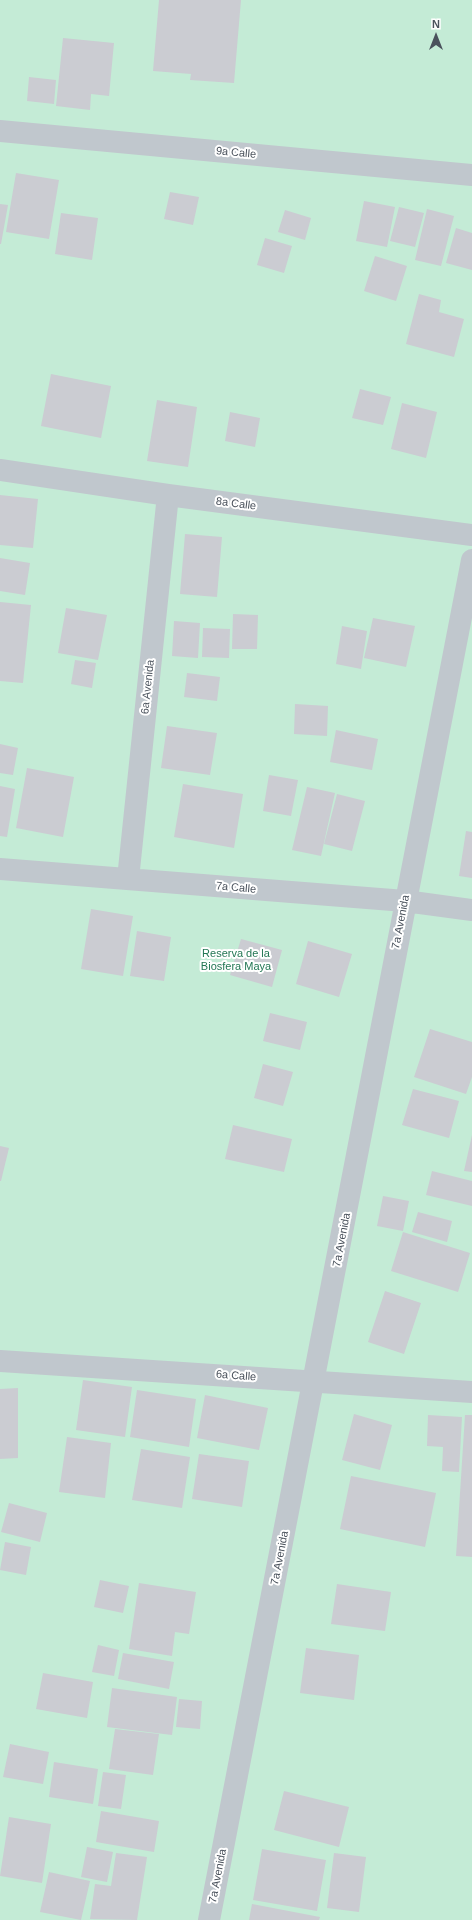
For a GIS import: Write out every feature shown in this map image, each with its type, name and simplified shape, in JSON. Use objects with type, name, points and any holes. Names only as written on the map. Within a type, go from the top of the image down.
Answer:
[{"type":"street","name":"9a Calle","points":[[0,131],[472,176]]},
{"type":"street","name":"8a Calle","points":[[0,470],[168,495],[472,535]]},
{"type":"street","name":"6a Avenida","points":[[128,879],[168,495]]},
{"type":"street","name":"7a Avenida","points":[[210,1920],[315,1381],[405,901],[472,560]]},
{"type":"street","name":"7a Calle","points":[[0,869],[405,901],[472,910]]},
{"type":"street","name":"6a Calle","points":[[0,1361],[472,1392]]},
{"type":"green space","name":"Reserva de la Biosfera Maya","points":[[0,0],[472,0],[472,1920],[0,1920]]},
{"type":"building","points":[[159,0],[241,0],[234,83],[190,80],[191,74],[153,71]]},
{"type":"building","points":[[63,38],[114,43],[109,96],[91,94],[90,110],[56,106]]},
{"type":"building","points":[[29,77],[56,80],[54,104],[27,101]]},
{"type":"building","points":[[16,173],[59,180],[49,239],[6,232]]},
{"type":"building","points":[[170,192],[199,197],[193,225],[164,219]]},
{"type":"building","points":[[364,201],[395,207],[387,247],[356,241]]},
{"type":"building","points":[[0,204],[8,205],[1,244],[0,244]]},
{"type":"building","points":[[399,207],[424,213],[415,247],[390,241]]},
{"type":"building","points":[[427,209],[454,216],[441,266],[415,260]]},
{"type":"building","points":[[285,210],[311,218],[305,240],[278,232]]},
{"type":"building","points":[[61,213],[98,218],[92,260],[55,254]]},
{"type":"building","points":[[456,228],[472,233],[472,270],[446,263]]},
{"type":"building","points":[[265,238],[292,246],[284,273],[257,265]]},
{"type":"building","points":[[375,256],[407,266],[396,301],[364,291]]},
{"type":"building","points":[[419,294],[441,300],[439,312],[464,319],[454,357],[406,344]]},
{"type":"building","points":[[51,374],[111,386],[101,438],[41,426]]},
{"type":"building","points":[[360,389],[391,397],[383,425],[352,418]]},
{"type":"building","points":[[157,400],[197,407],[188,467],[147,461]]},
{"type":"building","points":[[402,403],[437,412],[426,458],[391,449]]},
{"type":"building","points":[[230,412],[260,418],[255,447],[225,441]]},
{"type":"building","points":[[0,495],[38,499],[33,548],[0,545]]},
{"type":"building","points":[[185,534],[222,537],[217,597],[180,594]]},
{"type":"building","points":[[0,558],[30,563],[25,595],[0,591]]},
{"type":"building","points":[[0,602],[31,605],[23,683],[0,681]]},
{"type":"building","points":[[66,608],[107,615],[98,660],[58,653]]},
{"type":"building","points":[[233,614],[258,615],[257,649],[232,649]]},
{"type":"building","points":[[373,618],[415,626],[406,667],[364,658]]},
{"type":"building","points":[[174,621],[200,623],[198,658],[172,656]]},
{"type":"building","points":[[342,626],[367,631],[361,669],[336,664]]},
{"type":"building","points":[[203,628],[230,629],[229,658],[202,657]]},
{"type":"building","points":[[75,660],[96,663],[92,688],[71,684]]},
{"type":"building","points":[[187,673],[220,677],[217,701],[184,697]]},
{"type":"building","points":[[295,704],[328,706],[327,736],[294,734]]},
{"type":"building","points":[[167,726],[217,733],[210,775],[161,768]]},
{"type":"building","points":[[336,730],[378,739],[372,770],[330,762]]},
{"type":"building","points":[[0,744],[18,748],[13,775],[0,773]]},
{"type":"building","points":[[27,768],[74,777],[63,837],[16,828]]},
{"type":"building","points":[[269,775],[298,780],[291,816],[263,811]]},
{"type":"building","points":[[183,784],[243,794],[234,848],[174,837]]},
{"type":"building","points":[[0,786],[15,789],[7,837],[0,836]]},
{"type":"building","points":[[307,787],[335,793],[321,856],[292,850]]},
{"type":"building","points":[[337,794],[365,801],[352,851],[324,844]]},
{"type":"building","points":[[466,831],[472,832],[472,878],[459,876]]},
{"type":"building","points":[[91,909],[133,916],[123,976],[81,969]]},
{"type":"building","points":[[137,931],[171,937],[164,981],[130,976]]},
{"type":"building","points":[[241,939],[282,950],[272,987],[230,975]]},
{"type":"building","points":[[308,941],[352,954],[339,997],[296,984]]},
{"type":"building","points":[[270,1013],[307,1022],[300,1050],[263,1041]]},
{"type":"building","points":[[430,1029],[472,1042],[472,1077],[466,1094],[414,1077]]},
{"type":"building","points":[[263,1064],[293,1072],[283,1106],[254,1098]]},
{"type":"building","points":[[413,1089],[459,1101],[449,1138],[402,1125]]},
{"type":"building","points":[[233,1125],[292,1139],[284,1172],[225,1159]]},
{"type":"building","points":[[472,1135],[472,1172],[464,1171]]},
{"type":"building","points":[[0,1146],[9,1148],[1,1181],[0,1181]]},
{"type":"building","points":[[432,1171],[472,1181],[472,1206],[426,1195]]},
{"type":"building","points":[[383,1196],[409,1201],[403,1231],[377,1226]]},
{"type":"building","points":[[418,1212],[452,1221],[447,1242],[412,1232]]},
{"type":"building","points":[[403,1232],[470,1253],[458,1292],[391,1271]]},
{"type":"building","points":[[385,1291],[421,1303],[404,1354],[368,1342]]},
{"type":"building","points":[[83,1380],[132,1387],[125,1437],[76,1430]]},
{"type":"building","points":[[18,1388],[18,1458],[0,1459],[0,1389]]},
{"type":"building","points":[[137,1390],[196,1399],[189,1447],[130,1437]]},
{"type":"building","points":[[205,1395],[268,1408],[259,1450],[197,1438]]},
{"type":"building","points":[[354,1414],[392,1425],[380,1470],[342,1460]]},
{"type":"building","points":[[428,1415],[462,1417],[459,1472],[442,1471],[443,1447],[427,1446]]},
{"type":"building","points":[[465,1415],[472,1415],[472,1557],[456,1556]]},
{"type":"building","points":[[67,1437],[111,1443],[105,1498],[59,1492]]},
{"type":"building","points":[[141,1449],[190,1457],[182,1508],[132,1500]]},
{"type":"building","points":[[199,1454],[249,1461],[242,1507],[192,1499]]},
{"type":"building","points":[[351,1476],[436,1493],[425,1547],[340,1529]]},
{"type":"building","points":[[9,1503],[47,1513],[40,1542],[1,1532]]},
{"type":"building","points":[[5,1542],[31,1547],[26,1575],[0,1570]]},
{"type":"building","points":[[100,1580],[129,1586],[123,1613],[94,1607]]},
{"type":"building","points":[[139,1583],[196,1592],[189,1634],[175,1632],[172,1656],[129,1649]]},
{"type":"building","points":[[337,1584],[391,1592],[385,1631],[331,1624]]},
{"type":"building","points":[[98,1645],[119,1650],[114,1676],[92,1672]]},
{"type":"building","points":[[306,1648],[359,1655],[354,1700],[300,1693]]},
{"type":"building","points":[[123,1653],[174,1662],[169,1689],[118,1679]]},
{"type":"building","points":[[43,1673],[93,1682],[87,1718],[36,1709]]},
{"type":"building","points":[[112,1688],[177,1697],[172,1735],[107,1727]]},
{"type":"building","points":[[179,1699],[202,1701],[200,1729],[176,1727]]},
{"type":"building","points":[[115,1729],[159,1734],[153,1775],[109,1769]]},
{"type":"building","points":[[10,1744],[49,1752],[43,1784],[3,1777]]},
{"type":"building","points":[[54,1762],[98,1769],[93,1804],[49,1797]]},
{"type":"building","points":[[103,1772],[126,1775],[121,1809],[98,1806]]},
{"type":"building","points":[[284,1791],[349,1807],[339,1847],[274,1830]]},
{"type":"building","points":[[101,1811],[159,1821],[154,1852],[96,1842]]},
{"type":"building","points":[[9,1817],[51,1824],[42,1883],[0,1876]]},
{"type":"building","points":[[87,1847],[113,1852],[107,1882],[81,1877]]},
{"type":"building","points":[[262,1849],[326,1860],[317,1911],[253,1900]]},
{"type":"building","points":[[116,1853],[147,1857],[137,1920],[90,1919],[95,1884],[111,1886]]},
{"type":"building","points":[[334,1853],[366,1857],[359,1912],[327,1908]]},
{"type":"building","points":[[49,1872],[90,1881],[81,1920],[40,1912]]},
{"type":"building","points":[[252,1904],[320,1917],[319,1920],[249,1920]]}]
